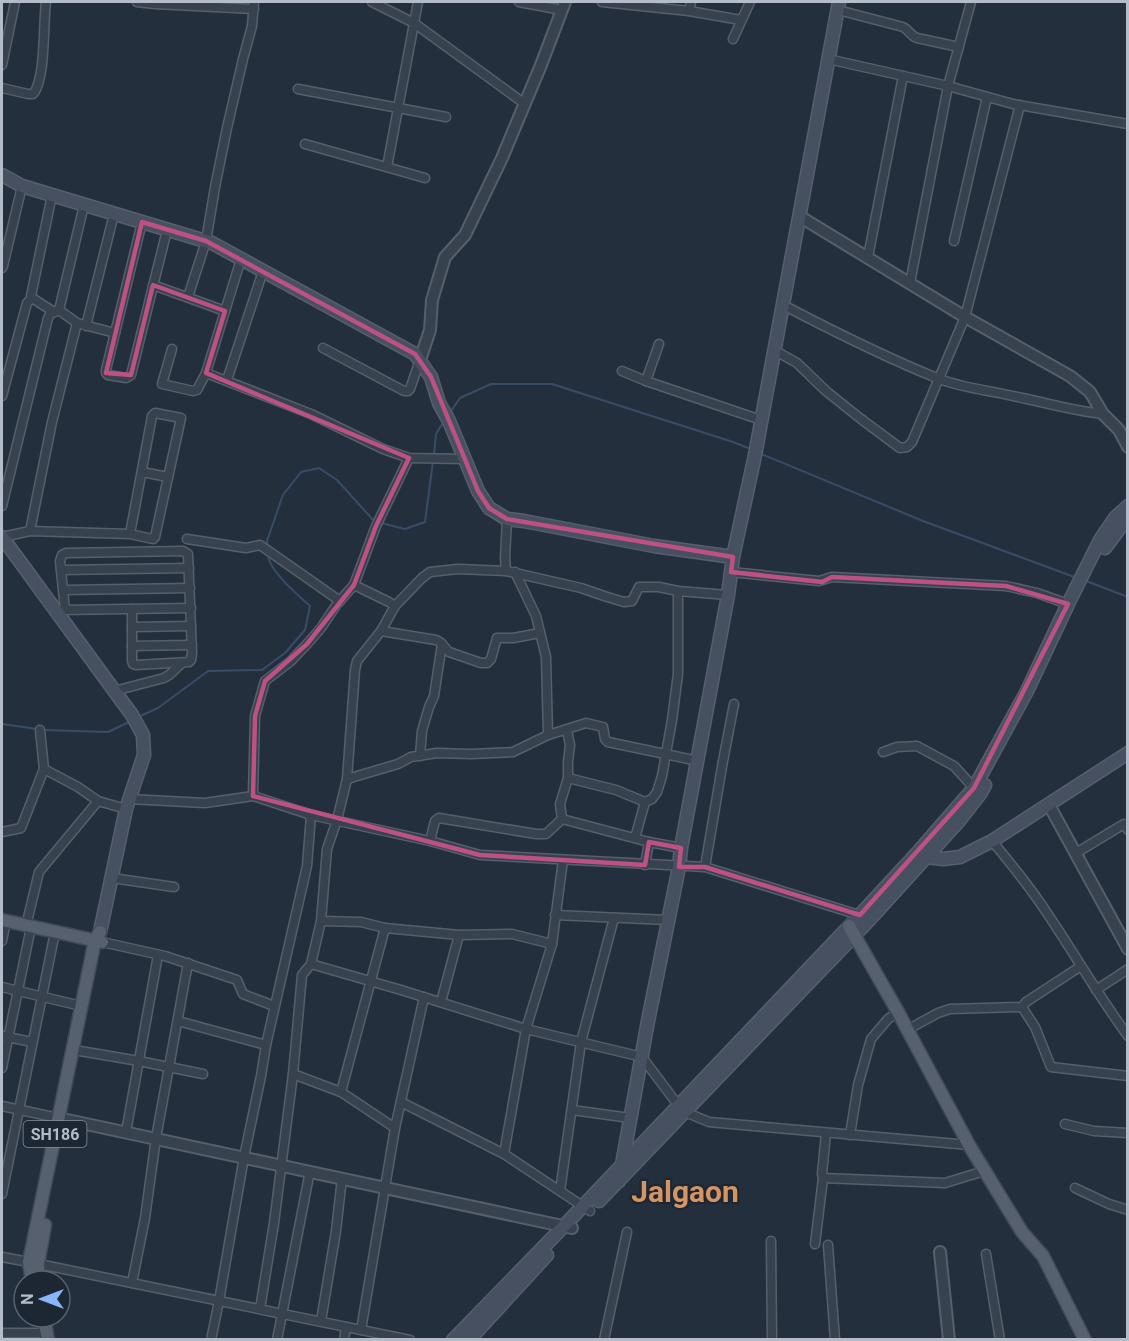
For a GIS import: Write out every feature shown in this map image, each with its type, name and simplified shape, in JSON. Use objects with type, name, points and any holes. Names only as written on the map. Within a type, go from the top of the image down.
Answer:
[{"type":"main road","points":[[619,1181],[679,867],[733,557],[755,455],[838,6]]},
{"type":"main road","points":[[2,175],[22,186],[212,243],[415,354],[431,377],[439,403],[449,421],[478,491],[489,508],[498,515],[507,519],[654,546],[733,557]]},
{"type":"main road","points":[[586,1208],[619,1181],[682,1109],[980,794],[1091,566],[1101,540],[1115,519],[1128,506]]},
{"type":"main road","points":[[1091,566],[1128,517]]},
{"type":"main road","points":[[2,537],[61,610],[143,735],[144,755],[128,804],[99,938],[80,1051],[62,1119]]},
{"type":"main road","points":[[1040,671],[1068,604],[1082,583]]},
{"type":"main road","points":[[923,854],[974,788],[1008,735]]},
{"type":"main road","points":[[923,854],[943,859],[960,857],[992,841],[1128,753]]},
{"type":"main road","points":[[4,921],[55,932],[99,938]]},
{"type":"main road","points":[[852,930],[984,1171],[1022,1232],[1043,1256],[1085,1340]]},
{"type":"main road","name":"SH186","points":[[33,1269],[81,1006],[99,938]]},
{"type":"main road","points":[[453,1340],[568,1227],[621,1165],[682,1109]]},
{"type":"main road","points":[[469,1340],[568,1227]]},
{"type":"main road","points":[[33,1263],[35,1269]]},
{"type":"street","points":[[2,65],[15,2]]},
{"type":"street","points":[[2,88],[33,94],[38,87],[43,57],[46,2]]},
{"type":"street","points":[[137,2],[254,5],[252,26],[215,187],[206,241],[188,297]]},
{"type":"street","points":[[377,2],[414,23],[525,104]]},
{"type":"street","points":[[387,167],[418,2]]},
{"type":"street","points":[[323,348],[404,391],[410,390],[430,330],[432,300],[446,257],[465,235],[502,158],[564,6],[519,2]]},
{"type":"street","points":[[602,2],[741,20]]},
{"type":"street","points":[[689,12],[691,2]]},
{"type":"street","points":[[733,39],[750,2]]},
{"type":"street","points":[[910,283],[948,86],[971,2],[960,2]]},
{"type":"street","points":[[838,6],[903,27],[917,38],[959,47]]},
{"type":"street","points":[[828,59],[1020,105],[1128,124]]},
{"type":"street","points":[[868,257],[903,76]]},
{"type":"street","points":[[298,89],[446,117]]},
{"type":"street","points":[[954,241],[987,97]]},
{"type":"street","points":[[774,350],[796,363],[861,419],[900,448],[907,447],[912,442],[965,316],[1020,105]]},
{"type":"street","points":[[305,144],[425,178]]},
{"type":"street","points":[[2,268],[6,240],[22,186]]},
{"type":"street","points":[[2,396],[27,303],[32,298],[52,195]]},
{"type":"street","points":[[57,311],[84,205]]},
{"type":"street","points":[[30,531],[52,422],[114,214]]},
{"type":"street","points":[[799,216],[1070,376],[1090,392],[1103,414],[1119,430],[1128,447]]},
{"type":"street","points":[[142,222],[115,333],[106,374],[108,375],[126,378],[131,375],[167,230]]},
{"type":"street","points":[[172,349],[162,382],[164,386],[197,390],[206,373],[241,259]]},
{"type":"street","points":[[227,380],[263,271]]},
{"type":"street","points":[[153,285],[225,311]]},
{"type":"street","points":[[32,298],[81,325],[115,333]]},
{"type":"street","points":[[783,305],[864,346],[939,379],[1088,413],[1103,414]]},
{"type":"street","points":[[2,506],[48,318],[50,314],[57,311]]},
{"type":"street","points":[[646,381],[659,344]]},
{"type":"street","points":[[622,371],[761,420]]},
{"type":"street","points":[[206,373],[312,414],[383,449],[409,458],[464,459]]},
{"type":"street","points":[[2,537],[30,531],[130,534],[153,539],[181,418],[155,413],[152,416],[130,534]]},
{"type":"street","points":[[253,796],[255,716],[265,681],[307,645],[354,585],[376,526],[409,458]]},
{"type":"street","points":[[141,472],[168,477]]},
{"type":"street","points":[[507,519],[505,558],[536,616],[546,657],[548,735]]},
{"type":"street","points":[[188,539],[246,548],[260,545],[340,600]]},
{"type":"street","points":[[132,609],[133,664],[189,662],[192,645],[191,608],[188,554],[183,551],[66,553],[62,555],[60,561],[64,590],[61,610],[191,608]]},
{"type":"street","points":[[62,570],[189,568]]},
{"type":"street","points":[[260,1309],[274,1223],[302,975],[311,964],[321,921],[327,849],[347,779],[357,661],[381,631],[395,606],[430,572],[458,569],[511,571],[581,588],[624,602],[632,601],[639,587],[728,595]]},
{"type":"street","points":[[731,572],[819,581],[832,577],[1006,586],[1037,592],[1068,604]]},
{"type":"street","points":[[354,585],[395,606]]},
{"type":"street","points":[[64,590],[190,588]]},
{"type":"street","points":[[568,778],[616,790],[645,802],[652,799],[657,792],[666,754],[678,674],[678,591]]},
{"type":"street","points":[[132,627],[191,626]]},
{"type":"street","points":[[381,631],[439,640],[449,652],[481,663],[487,663],[497,638],[513,638],[540,633]]},
{"type":"street","points":[[420,756],[422,731],[434,696],[442,643]]},
{"type":"street","points":[[132,646],[192,645]]},
{"type":"street","points":[[114,691],[164,678],[183,663]]},
{"type":"street","points":[[705,867],[734,704]]},
{"type":"street","points":[[347,779],[399,764],[411,757],[437,753],[513,752],[548,735],[586,723],[603,727],[605,739],[608,742],[698,761]]},
{"type":"street","points":[[2,831],[21,828],[44,769],[40,730]]},
{"type":"street","points":[[562,819],[560,804],[568,778],[570,745],[567,730]]},
{"type":"street","points":[[883,752],[897,747],[917,746],[954,766],[974,788]]},
{"type":"street","points":[[44,769],[99,801],[128,804],[205,803],[253,796],[311,815],[480,855],[705,867],[865,917]]},
{"type":"street","points":[[2,1068],[5,1037],[18,990],[39,872],[99,801]]},
{"type":"street","points":[[634,838],[645,802]]},
{"type":"street","points":[[1049,805],[1128,950]]},
{"type":"street","points":[[211,1340],[266,1045],[307,866],[311,815]]},
{"type":"street","points":[[430,842],[435,821],[439,818],[536,834],[546,834],[562,819]]},
{"type":"street","points":[[562,819],[681,848]]},
{"type":"street","points":[[1076,853],[1124,824],[1128,830]]},
{"type":"street","points":[[992,841],[1031,890],[1128,1036]]},
{"type":"street","points":[[645,864],[649,842]]},
{"type":"street","points":[[504,1154],[526,1029],[552,944],[563,860]]},
{"type":"street","points":[[112,878],[174,887]]},
{"type":"street","points":[[555,915],[668,921]]},
{"type":"street","points":[[560,1191],[581,1042],[614,918]]},
{"type":"street","points":[[2,941],[4,921]]},
{"type":"street","points":[[321,921],[361,922],[385,928],[459,936],[512,934],[552,944]]},
{"type":"street","points":[[341,1092],[385,928]]},
{"type":"street","points":[[2,1194],[3,1177],[55,932]]},
{"type":"street","points":[[441,1002],[459,936]]},
{"type":"street","points":[[99,938],[188,963],[237,980],[243,994],[274,1006]]},
{"type":"street","points":[[126,1132],[158,954]]},
{"type":"street","points":[[132,1283],[188,963]]},
{"type":"street","points":[[311,964],[526,1029],[642,1057],[682,1109],[708,1122],[969,1145]]},
{"type":"street","points":[[907,1030],[950,1009],[1022,1007],[1026,1002],[1081,966]]},
{"type":"street","points":[[1096,990],[1128,969]]},
{"type":"street","points":[[2,987],[81,1006]]},
{"type":"street","points":[[361,1330],[395,1128],[424,997]]},
{"type":"street","points":[[1022,1007],[1035,1027],[1051,1067],[1128,1076]]},
{"type":"street","points":[[850,1135],[858,1084],[871,1039],[888,1019],[898,1012]]},
{"type":"street","points":[[178,1021],[266,1045]]},
{"type":"street","points":[[5,1037],[32,1042]]},
{"type":"street","points":[[80,1051],[203,1074]]},
{"type":"street","points":[[292,1074],[341,1092],[395,1128]]},
{"type":"street","points":[[401,1102],[504,1154],[586,1208]]},
{"type":"street","points":[[2,1106],[568,1227]]},
{"type":"street","points":[[572,1110],[630,1118]]},
{"type":"street","points":[[1065,1124],[1094,1131],[1128,1133]]},
{"type":"street","points":[[815,1244],[826,1133]]},
{"type":"street","points":[[277,1340],[310,1171]]},
{"type":"street","points":[[823,1178],[945,1183],[984,1171]]},
{"type":"street","points":[[321,1322],[342,1178]]},
{"type":"street","points":[[1075,1188],[1128,1210]]},
{"type":"street","points":[[604,1340],[627,1232]]},
{"type":"street","points":[[771,1241],[772,1340]]},
{"type":"street","points":[[828,1245],[836,1340]]},
{"type":"street","points":[[940,1252],[949,1340]]},
{"type":"street","points":[[986,1254],[1000,1340]]},
{"type":"street","points":[[2,1257],[410,1340]]},
{"type":"street","points":[[344,1340],[346,1327]]},
{"type":"street","points":[[2,1334],[43,1337]]},
{"type":"highlighted area","points":[[142,222],[206,241],[415,354],[431,377],[478,491],[489,508],[507,519],[733,557],[731,572],[822,582],[832,577],[1006,586],[1068,604],[974,788],[860,915],[705,867],[679,867],[681,848],[649,842],[645,865],[480,855],[253,796],[255,716],[265,681],[307,644],[354,585],[376,526],[409,458],[206,373],[225,311],[153,285],[131,375],[106,373]]},
{"type":"waterway","points":[[449,414],[460,398],[491,384],[552,384],[751,449]]},
{"type":"waterway","points":[[434,455],[436,434],[444,421]]},
{"type":"waterway","points":[[759,453],[923,521],[1077,578]]},
{"type":"waterway","points":[[381,523],[405,529],[425,522],[433,461]]},
{"type":"waterway","points":[[268,547],[267,541],[283,495],[301,472],[319,468],[337,480],[375,522]]},
{"type":"waterway","points":[[138,717],[158,708],[208,671],[262,670],[285,653],[305,630],[310,606],[273,568],[268,555]]},
{"type":"waterway","points":[[1086,581],[1128,597]]},
{"type":"waterway","points":[[43,730],[108,732],[131,721]]},
{"type":"waterway","points":[[2,724],[37,729]]},
{"type":"district","name":"Jalgaon","points":[[685,1192]]}]
